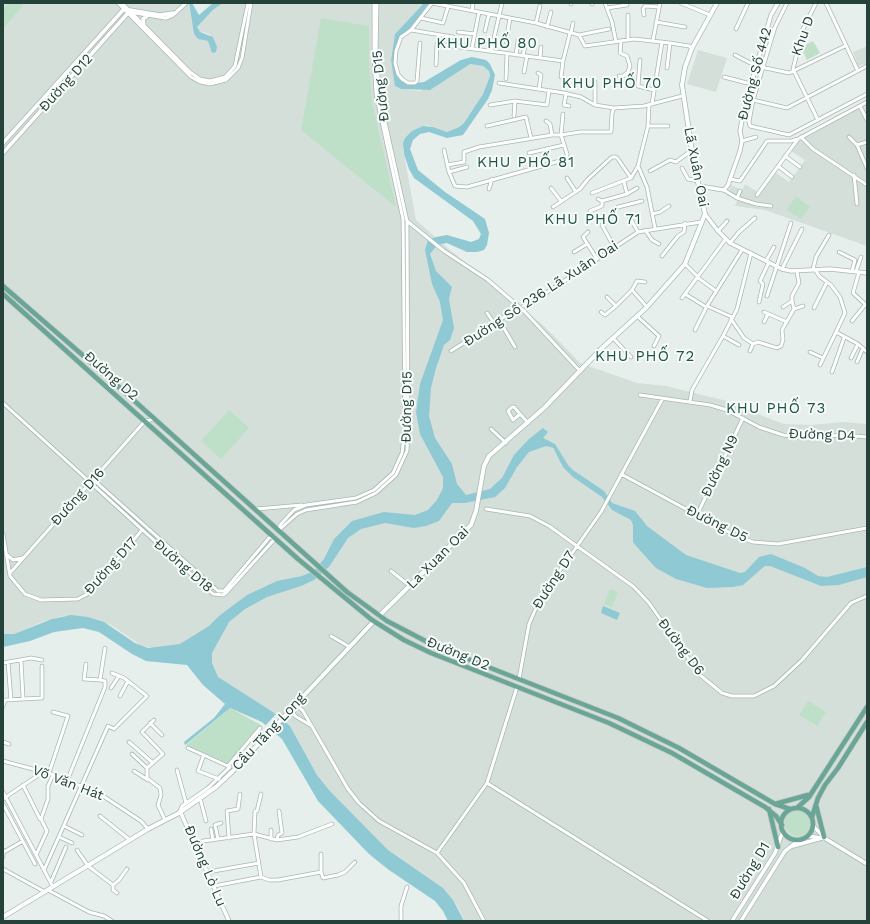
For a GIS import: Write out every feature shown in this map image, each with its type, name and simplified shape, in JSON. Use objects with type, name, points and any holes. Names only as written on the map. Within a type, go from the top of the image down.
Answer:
[{"type":"main road","name":"Lã Xuân Oai","points":[[480,491],[486,461],[544,408],[613,338],[648,307],[685,264],[705,214],[682,96],[683,79],[692,48],[717,3]]},
{"type":"main road","name":"Đường D2","points":[[3,286],[19,298],[155,419],[332,579],[373,612],[411,636],[463,658],[519,678],[618,718],[679,748],[775,804],[790,809]]},
{"type":"main road","name":"Đường D2","points":[[3,294],[247,512],[272,538],[374,622],[409,643],[501,681],[585,713],[667,751],[724,782],[769,810],[776,816],[782,828]]},
{"type":"main road","name":"La Xuan Oai","points":[[380,616],[469,528],[476,511],[480,491]]},
{"type":"main road","points":[[272,538],[279,530]]},
{"type":"main road","points":[[374,622],[380,616]]},
{"type":"main road","name":"Cầu Tăng Long","points":[[200,798],[233,770],[374,622]]},
{"type":"main road","points":[[517,687],[519,678]]},
{"type":"main road","points":[[798,808],[808,796],[866,708]]},
{"type":"main road","points":[[599,719],[602,712]]},
{"type":"main road","points":[[812,817],[806,810],[798,808],[790,809],[783,816],[782,828],[789,837],[801,839],[808,836],[813,826],[812,817],[816,804],[825,786],[867,718]]},
{"type":"main road","points":[[835,770],[867,722]]},
{"type":"main road","points":[[660,748],[663,741]]},
{"type":"main road","points":[[775,804],[808,796],[832,758],[835,756]]},
{"type":"main road","points":[[3,918],[200,798]]},
{"type":"main road","points":[[816,804],[824,838]]},
{"type":"main road","points":[[769,810],[778,847]]},
{"type":"street","points":[[118,3],[130,13],[191,77],[206,84],[223,81],[236,71],[242,58],[245,28]]},
{"type":"street","points":[[122,3],[126,9],[162,15],[176,12]]},
{"type":"street","points":[[130,13],[166,18],[186,3]]},
{"type":"street","points":[[130,13],[144,25],[190,72],[200,79],[210,81],[225,77],[235,66],[250,3]]},
{"type":"street","name":"Đường D15","points":[[279,530],[297,514],[316,507],[355,502],[371,496],[385,487],[396,475],[405,457],[408,439],[405,220],[377,100],[374,59],[376,3]]},
{"type":"street","points":[[420,43],[417,81],[415,83],[405,81],[398,74],[395,63],[396,51],[401,37],[411,30],[432,3],[536,23],[579,35],[609,29]]},
{"type":"street","points":[[472,11],[473,3]]},
{"type":"street","points":[[491,51],[502,3]]},
{"type":"street","points":[[605,3],[612,22],[616,42]]},
{"type":"street","points":[[682,3],[710,15]]},
{"type":"street","points":[[736,29],[748,3]]},
{"type":"street","name":"Đường Số 442","points":[[724,190],[730,179],[740,151],[742,141],[740,131],[751,84],[771,15],[778,3]]},
{"type":"street","name":"Khu D","points":[[787,3],[776,24],[753,100],[749,122],[752,127],[787,135],[867,94]]},
{"type":"street","name":"Khu D","points":[[794,71],[793,64],[803,29],[816,3]]},
{"type":"street","points":[[826,3],[858,71]]},
{"type":"street","points":[[644,14],[643,9],[645,6],[660,5],[653,40]]},
{"type":"street","points":[[536,23],[540,6]]},
{"type":"street","points":[[607,8],[627,6]]},
{"type":"street","points":[[421,18],[443,24],[448,7]]},
{"type":"street","name":"Đường D12","points":[[3,143],[126,9]]},
{"type":"street","points":[[472,48],[479,12]]},
{"type":"street","points":[[547,27],[551,12]]},
{"type":"street","name":"Đường D12","points":[[3,153],[72,75],[130,13]]},
{"type":"street","points":[[485,31],[488,14]]},
{"type":"street","points":[[628,15],[628,40]]},
{"type":"street","points":[[144,25],[144,18],[150,16]]},
{"type":"street","points":[[506,42],[510,18]]},
{"type":"street","points":[[656,22],[685,27]]},
{"type":"street","points":[[561,78],[563,61],[573,23]]},
{"type":"street","points":[[411,30],[453,37]]},
{"type":"street","points":[[458,32],[475,34]]},
{"type":"street","points":[[579,35],[585,46],[628,40],[653,40],[690,46],[692,48]]},
{"type":"street","points":[[516,55],[518,41]]},
{"type":"street","points":[[619,76],[623,76],[628,72],[630,66],[627,56],[620,54],[621,41]]},
{"type":"street","points":[[524,72],[526,42]]},
{"type":"street","points":[[592,193],[624,182],[631,178],[638,166],[648,126],[662,42]]},
{"type":"street","points":[[667,68],[670,43]]},
{"type":"street","points":[[436,65],[437,44],[563,61]]},
{"type":"street","points":[[735,55],[756,66],[786,73],[794,71],[845,46]]},
{"type":"street","points":[[540,58],[541,47]]},
{"type":"street","points":[[506,79],[507,54]]},
{"type":"street","points":[[640,60],[638,86],[654,90]]},
{"type":"street","points":[[753,100],[787,108],[867,66]]},
{"type":"street","points":[[68,71],[72,75]]},
{"type":"street","points":[[794,71],[818,120]]},
{"type":"street","points":[[538,73],[541,75],[539,89]]},
{"type":"street","points":[[724,78],[751,84]]},
{"type":"street","points":[[595,82],[595,105]]},
{"type":"street","points":[[499,83],[581,97],[595,105],[614,108],[651,104],[682,96]]},
{"type":"street","points":[[490,105],[515,101],[547,105],[549,91]]},
{"type":"street","points":[[566,94],[564,105],[569,106]]},
{"type":"street","points":[[514,116],[515,101]]},
{"type":"street","points":[[730,179],[740,181],[767,141],[791,141],[800,138],[867,102]]},
{"type":"street","points":[[860,106],[867,120]]},
{"type":"street","points":[[447,165],[464,162],[464,152],[479,147],[552,135],[580,132],[611,132],[612,113],[614,108]]},
{"type":"street","points":[[444,150],[449,172],[455,186],[459,187],[492,180],[567,159],[561,135],[563,114]]},
{"type":"street","points":[[487,126],[526,117],[531,138]]},
{"type":"street","points":[[546,121],[550,124],[552,135]]},
{"type":"street","points":[[648,126],[668,126]]},
{"type":"street","points":[[742,141],[756,137]]},
{"type":"street","points":[[757,195],[800,138]]},
{"type":"street","points":[[800,138],[813,149],[867,185]]},
{"type":"street","points":[[849,138],[857,145],[867,168]]},
{"type":"street","points":[[857,145],[867,142]]},
{"type":"street","points":[[529,153],[564,144]]},
{"type":"street","points":[[650,171],[670,160],[676,162],[692,150]]},
{"type":"street","points":[[786,156],[800,167]]},
{"type":"street","points":[[553,207],[576,192],[612,157],[616,157],[618,159],[631,178]]},
{"type":"street","points":[[638,166],[647,187],[655,228]]},
{"type":"street","points":[[778,166],[792,177]]},
{"type":"street","points":[[449,172],[467,167]]},
{"type":"street","points":[[682,168],[688,179],[699,184],[724,190],[737,198],[756,204],[771,206]]},
{"type":"street","points":[[854,175],[858,204]]},
{"type":"street","points":[[567,178],[576,192]]},
{"type":"street","points":[[489,189],[492,180]]},
{"type":"street","points":[[624,182],[627,194]]},
{"type":"street","points":[[551,188],[561,201]]},
{"type":"street","points":[[598,199],[602,201],[627,194],[637,188]]},
{"type":"street","points":[[737,198],[740,191]]},
{"type":"street","points":[[590,211],[602,206],[602,201]]},
{"type":"street","points":[[618,207],[642,201]]},
{"type":"street","points":[[652,214],[660,212],[669,206]]},
{"type":"street","points":[[705,214],[725,240],[742,250],[782,269],[797,272],[814,269],[867,273]]},
{"type":"street","points":[[630,216],[638,232]]},
{"type":"street","points":[[730,243],[739,232],[756,218]]},
{"type":"street","points":[[405,220],[444,251],[488,280],[517,304],[580,371]]},
{"type":"street","points":[[718,231],[727,221]]},
{"type":"street","name":"Đường Số 236 Lã Xuân Oai","points":[[451,351],[494,323],[543,295],[638,232],[655,228],[701,222]]},
{"type":"street","points":[[767,296],[791,223]]},
{"type":"street","points":[[662,256],[678,236],[684,232],[685,224]]},
{"type":"street","points":[[602,225],[614,247]]},
{"type":"street","points":[[782,269],[802,229]]},
{"type":"street","points":[[645,230],[652,240],[659,244]]},
{"type":"street","points":[[588,232],[583,237],[597,259]]},
{"type":"street","points":[[820,365],[844,316],[844,309],[837,291],[819,276],[814,269],[816,257],[829,235]]},
{"type":"street","points":[[682,298],[725,240]]},
{"type":"street","points":[[574,252],[587,244]]},
{"type":"street","points":[[759,302],[763,284],[760,281],[774,247]]},
{"type":"street","points":[[695,330],[716,291],[742,250]]},
{"type":"street","points":[[839,252],[855,260],[856,271]]},
{"type":"street","points":[[690,402],[692,390],[723,336],[741,297],[751,253]]},
{"type":"street","points":[[852,321],[866,306],[853,293],[856,271],[861,256]]},
{"type":"street","points":[[685,264],[697,277],[716,291]]},
{"type":"street","points":[[685,294],[707,307],[732,318],[744,338],[753,344],[760,342],[779,348],[783,340],[782,330],[794,309],[792,301],[799,283],[797,272]]},
{"type":"street","points":[[601,312],[605,315],[616,306],[632,290],[637,281],[645,282]]},
{"type":"street","points":[[814,308],[827,282]]},
{"type":"street","points":[[632,290],[648,307]]},
{"type":"street","points":[[607,297],[616,306]]},
{"type":"street","points":[[782,307],[792,301]]},
{"type":"street","points":[[794,309],[803,306]]},
{"type":"street","points":[[764,312],[787,322]]},
{"type":"street","points":[[487,313],[494,323]]},
{"type":"street","points":[[764,322],[768,314]]},
{"type":"street","points":[[637,316],[659,336],[654,346]]},
{"type":"street","points":[[499,320],[515,347]]},
{"type":"street","points":[[836,332],[844,338],[858,344],[867,352]]},
{"type":"street","points":[[723,336],[739,345]]},
{"type":"street","points":[[613,338],[631,357]]},
{"type":"street","points":[[832,372],[844,338]]},
{"type":"street","name":"Đường D15","points":[[279,530],[280,525],[294,510],[306,505],[355,498],[369,493],[383,484],[395,469],[402,453],[405,428],[406,339]]},
{"type":"street","points":[[750,351],[753,344]]},
{"type":"street","points":[[851,358],[858,344]]},
{"type":"street","points":[[857,362],[863,348]]},
{"type":"street","points":[[810,352],[823,358]]},
{"type":"street","name":"Đường D4","points":[[640,395],[719,407],[767,430],[791,436],[814,438],[850,435],[867,437]]},
{"type":"street","points":[[621,474],[663,398]]},
{"type":"street","name":"Đường D18","points":[[3,403],[91,482],[92,485],[216,595],[226,593],[272,538]]},
{"type":"street","points":[[520,414],[528,422]]},
{"type":"street","name":"Đường N9","points":[[697,515],[743,418]]},
{"type":"street","points":[[145,421],[155,419]]},
{"type":"street","name":"Đường D16","points":[[10,573],[145,421]]},
{"type":"street","points":[[491,429],[506,443]]},
{"type":"street","name":"Đường D7","points":[[519,678],[529,624],[536,607],[576,546],[601,512],[621,474]]},
{"type":"street","name":"Đường D5","points":[[621,474],[739,538],[767,543],[783,543],[867,528]]},
{"type":"street","name":"Đường D18","points":[[91,482],[96,482],[218,591],[224,590],[272,538]]},
{"type":"street","points":[[315,503],[316,507]]},
{"type":"street","points":[[255,509],[306,505]]},
{"type":"street","name":"Đường D6","points":[[486,509],[530,516],[549,526],[642,594],[700,675],[722,693],[732,696],[754,696],[765,692],[781,681],[802,660],[851,603],[867,596]]},
{"type":"street","name":"Đường D17","points":[[3,534],[5,552],[10,573],[16,586],[29,596],[41,600],[78,599],[89,593],[142,530]]},
{"type":"street","points":[[5,552],[13,560],[24,558]]},
{"type":"street","points":[[392,571],[410,586]]},
{"type":"street","points":[[331,636],[348,646]]},
{"type":"street","points":[[100,680],[105,648]]},
{"type":"street","points":[[3,663],[31,658],[42,660]]},
{"type":"street","points":[[21,660],[23,698]]},
{"type":"street","points":[[8,662],[11,700]]},
{"type":"street","points":[[67,781],[105,687],[105,681],[84,679],[86,664]]},
{"type":"street","points":[[3,706],[5,700],[42,698],[42,666]]},
{"type":"street","points":[[44,870],[108,726],[114,729],[147,696],[119,676],[112,673]]},
{"type":"street","points":[[111,688],[119,676]]},
{"type":"street","points":[[120,696],[128,682]]},
{"type":"street","points":[[437,853],[487,783],[517,687]]},
{"type":"street","points":[[310,725],[295,716],[294,712],[297,708],[300,708],[303,711],[348,789],[359,803],[379,821],[437,853],[464,883],[484,921]]},
{"type":"street","points":[[49,774],[68,716],[53,712]]},
{"type":"street","points":[[147,768],[163,754],[142,732],[154,720]]},
{"type":"street","points":[[150,724],[162,735]]},
{"type":"street","points":[[180,811],[182,806],[219,779],[260,728]]},
{"type":"street","points":[[3,742],[9,744]]},
{"type":"street","points":[[130,742],[153,763]]},
{"type":"street","points":[[188,748],[229,767]]},
{"type":"street","points":[[132,754],[147,768],[148,780]]},
{"type":"street","points":[[203,758],[198,771],[219,779]]},
{"type":"street","name":"Võ Văn Hát","points":[[3,761],[53,775],[106,796],[141,821],[148,829]]},
{"type":"street","points":[[177,770],[186,803]]},
{"type":"street","points":[[4,798],[43,772]]},
{"type":"street","points":[[134,772],[156,783],[160,788],[161,795],[158,805],[166,820]]},
{"type":"street","points":[[40,820],[48,799],[48,786],[53,775]]},
{"type":"street","points":[[487,783],[708,921]]},
{"type":"street","points":[[23,785],[47,831],[36,855]]},
{"type":"street","points":[[3,792],[4,798],[53,887]]},
{"type":"street","points":[[229,838],[227,811],[238,808],[240,794]]},
{"type":"street","points":[[261,794],[257,811],[255,811],[254,834],[261,877]]},
{"type":"street","points":[[200,798],[206,821]]},
{"type":"street","points":[[3,804],[35,864]]},
{"type":"street","name":"Đường Lò Lu","points":[[180,811],[196,842],[229,921]]},
{"type":"street","points":[[277,840],[278,835],[282,833],[279,811]]},
{"type":"street","points":[[100,816],[130,840]]},
{"type":"street","points":[[218,839],[215,825],[221,823]]},
{"type":"street","points":[[196,842],[254,834],[277,840],[298,837],[332,824]]},
{"type":"street","points":[[64,826],[82,835]]},
{"type":"street","points":[[813,826],[824,838],[867,864]]},
{"type":"street","name":"Đường D1","points":[[732,921],[778,847],[782,828]]},
{"type":"street","points":[[211,829],[213,840]]},
{"type":"street","points":[[271,830],[271,839]]},
{"type":"street","points":[[59,836],[72,843]]},
{"type":"street","points":[[808,836],[824,838]]},
{"type":"street","points":[[790,846],[824,838]]},
{"type":"street","name":"Đường D1","points":[[740,921],[790,846],[801,839]]},
{"type":"street","points":[[3,857],[4,851],[23,841]]},
{"type":"street","points":[[51,882],[66,847]]},
{"type":"street","points":[[77,850],[88,866],[114,885]]},
{"type":"street","points":[[321,854],[321,872],[323,878],[345,872],[355,862]]},
{"type":"street","points":[[208,872],[259,863]]},
{"type":"street","points":[[3,869],[89,912],[104,916],[112,921]]},
{"type":"street","points":[[117,893],[113,890],[114,885],[127,869]]},
{"type":"street","points":[[214,886],[261,877],[269,880],[278,880],[321,872]]},
{"type":"street","points":[[401,921],[401,906],[407,887]]},
{"type":"shaded area","points":[[3,3],[189,3],[194,34],[198,39],[208,41],[212,53],[214,39],[209,34],[199,31],[197,27],[213,10],[223,3],[424,3],[395,34],[391,60],[397,88],[420,91],[469,64],[483,66],[489,71],[490,76],[483,94],[464,123],[459,127],[447,132],[427,125],[412,131],[403,149],[416,220],[450,250],[544,326],[580,363],[637,383],[666,386],[735,403],[784,424],[811,425],[843,422],[867,424],[867,921],[464,921],[458,907],[443,888],[388,850],[329,790],[317,775],[290,726],[273,712],[223,681],[155,648],[142,646],[111,625],[88,617],[62,616],[42,622],[14,634],[3,634]]},
{"type":"shaded area","points":[[867,46],[867,63],[858,66],[853,52]]},
{"type":"shaded area","points":[[698,50],[727,58],[716,92],[687,84]]},
{"type":"shaded area","points":[[867,104],[867,246],[765,210],[735,206],[738,198],[727,196],[731,185],[742,190],[745,184],[759,193],[772,170],[789,182],[805,160],[791,151],[794,144]]},
{"type":"green space","points":[[9,3],[22,3],[23,6],[3,28],[3,9]]},
{"type":"green space","points":[[321,18],[369,26],[369,63],[372,102],[396,207],[301,130]]},
{"type":"green space","points":[[813,41],[820,53],[807,60],[801,47]]},
{"type":"green space","points":[[796,196],[810,207],[801,219],[787,210]]},
{"type":"green space","points":[[229,410],[249,428],[221,459],[201,441]]},
{"type":"green space","points":[[610,589],[618,592],[612,607],[604,604]]},
{"type":"green space","points":[[808,701],[826,712],[817,726],[799,715]]},
{"type":"green space","points":[[230,708],[261,725],[228,764],[186,745]]},
{"type":"green space","points":[[798,810],[807,814],[811,823],[807,832],[798,836],[789,832],[785,823],[789,814]]},
{"type":"water","points":[[189,3],[192,3],[199,15],[213,3],[223,3],[213,10],[197,27],[200,32],[213,37],[217,47],[216,52],[212,53],[208,41],[198,39],[194,34]]},
{"type":"water","points":[[424,3],[429,3],[412,27],[399,38],[395,47],[394,67],[397,76],[401,81],[410,84],[424,82],[461,60],[472,57],[486,60],[490,64],[495,75],[492,90],[488,99],[463,135],[447,138],[429,132],[420,134],[413,140],[410,149],[418,170],[445,192],[485,219],[489,233],[487,245],[484,250],[467,252],[447,243],[437,245],[430,254],[436,271],[452,287],[449,299],[454,328],[450,340],[444,345],[436,368],[431,388],[429,416],[435,438],[452,464],[457,484],[466,495],[490,489],[502,478],[514,455],[529,439],[543,428],[548,432],[543,438],[555,444],[568,465],[573,470],[604,491],[612,503],[635,511],[647,526],[686,555],[740,573],[745,572],[759,557],[771,554],[805,568],[818,576],[827,577],[867,567],[867,577],[839,585],[821,586],[770,566],[765,566],[743,585],[733,587],[707,588],[676,579],[656,568],[636,546],[633,542],[633,525],[631,520],[612,510],[602,497],[573,477],[563,467],[554,448],[546,446],[529,452],[517,467],[505,488],[495,497],[465,503],[452,503],[439,521],[426,526],[414,528],[385,523],[361,529],[348,538],[329,567],[314,580],[301,586],[267,597],[245,609],[229,622],[212,653],[212,663],[218,677],[273,712],[290,726],[317,775],[329,790],[388,850],[443,888],[453,900],[464,921],[448,921],[443,911],[435,901],[389,870],[369,854],[318,801],[282,739],[262,722],[230,708],[185,745],[184,742],[214,718],[225,704],[203,685],[187,665],[146,661],[132,654],[99,632],[83,628],[54,632],[30,641],[3,647],[3,634],[14,634],[52,619],[71,615],[88,617],[104,622],[135,643],[148,648],[180,644],[209,626],[219,616],[247,595],[277,581],[302,576],[314,571],[324,559],[334,539],[352,521],[384,512],[415,515],[428,510],[437,500],[443,488],[443,477],[420,434],[416,412],[420,384],[443,320],[440,302],[432,284],[425,250],[428,240],[436,237],[447,235],[471,242],[479,239],[481,234],[473,221],[414,178],[404,154],[403,143],[405,138],[412,131],[423,126],[433,127],[447,132],[459,127],[464,123],[483,94],[490,76],[489,71],[483,66],[470,64],[430,90],[401,89],[395,86],[391,60],[395,34]]},
{"type":"water","points":[[603,606],[620,613],[617,620],[601,613]]},
{"type":"pier","points":[[277,713],[281,716],[269,730],[264,727]]},
{"type":"waterway","points":[[554,448],[561,462]]},
{"type":"district","name":"KHU PHỐ 80","points":[[487,44]]},
{"type":"district","name":"KHU PHỐ 70","points":[[612,84]]},
{"type":"district","name":"KHU PHỐ 81","points":[[526,163]]},
{"type":"district","name":"KHU PHỐ 71","points":[[593,220]]},
{"type":"district","name":"KHU PHỐ 72","points":[[645,357]]},
{"type":"district","name":"KHU PHỐ 73","points":[[776,409]]}]
